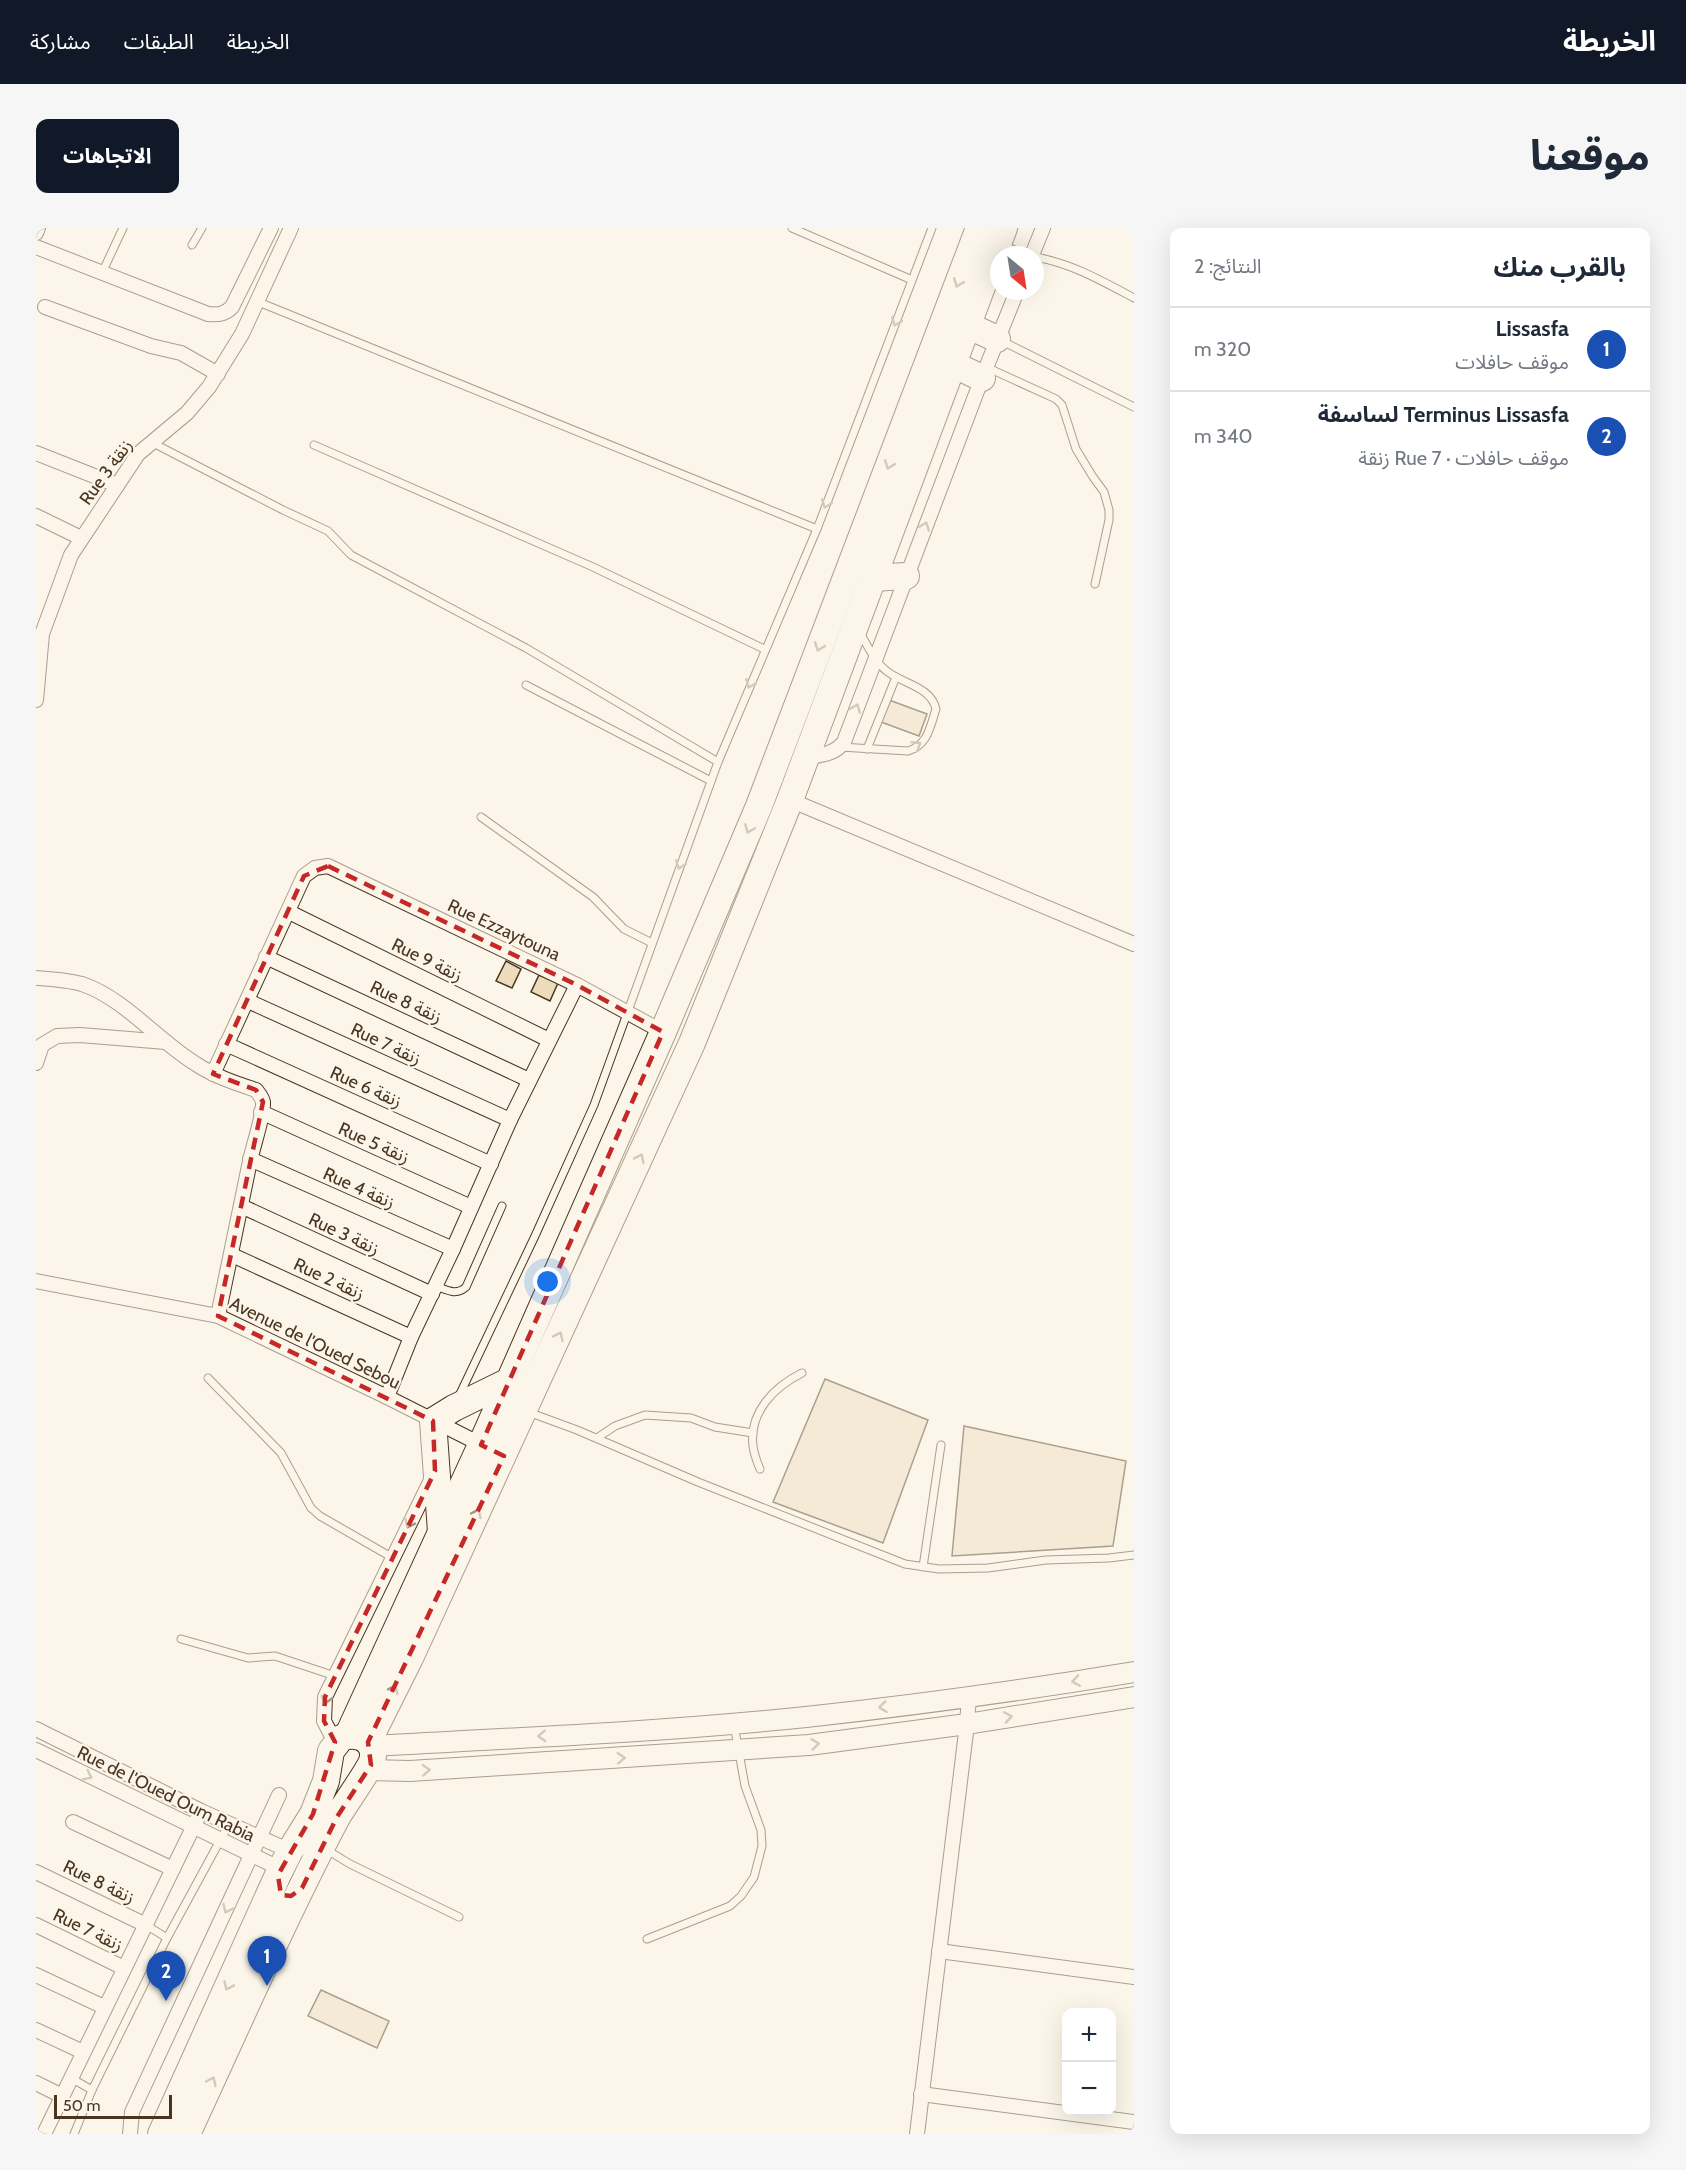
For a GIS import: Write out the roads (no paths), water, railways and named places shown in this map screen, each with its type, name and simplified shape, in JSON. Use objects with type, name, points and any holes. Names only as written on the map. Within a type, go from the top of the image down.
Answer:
[{"type":"highway","points":[[187,2134],[337,1817],[358,1747],[441,1533],[492,1450],[525,1410],[692,1043],[790,800],[967,325],[994,233]]},
{"type":"highway","points":[[358,1747],[410,1658],[492,1450],[509,1381],[663,1032],[759,806],[994,233]]},
{"type":"highway","points":[[967,325],[997,339]]},
{"type":"highway","points":[[952,364],[984,372]]},
{"type":"highway","points":[[872,578],[906,576]]},
{"type":"highway","points":[[441,1533],[435,1471],[443,1414],[509,1381]]},
{"type":"highway","points":[[161,2134],[283,1865],[317,1803],[326,1781],[331,1751],[358,1747]]},
{"type":"highway","points":[[283,1865],[277,1887],[281,1895],[291,1896],[302,1888]]},
{"type":"street","points":[[36,233],[38,228]]},
{"type":"street","points":[[36,247],[208,314],[218,315],[232,307],[271,228]]},
{"type":"street","name":"Rue 3 زنقة","points":[[36,700],[42,633],[70,555],[138,454],[187,413],[218,374],[242,334],[291,228]]},
{"type":"street","points":[[1035,246],[1043,228]]},
{"type":"street","points":[[805,758],[830,753],[840,747],[1013,300]]},
{"type":"street","points":[[45,307],[151,346],[181,353],[218,374]]},
{"type":"street","points":[[36,453],[117,485]]},
{"type":"street","points":[[36,516],[81,538]]},
{"type":"street","points":[[790,800],[1134,944]]},
{"type":"street","name":"Rue Ezzaytouna","points":[[289,912],[304,876],[315,868],[328,866],[577,985],[663,1032]]},
{"type":"street","points":[[213,1074],[289,912]]},
{"type":"street","name":"Rue 9 زنقة","points":[[289,912],[549,1040]]},
{"type":"street","name":"Rue 8 زنقة","points":[[266,957],[529,1080]]},
{"type":"street","points":[[36,978],[88,986],[109,998],[194,1064],[255,1090],[263,1102],[218,1316]]},
{"type":"street","points":[[387,1397],[411,1337],[510,1120],[577,985]]},
{"type":"street","name":"Rue 7 زنقة","points":[[248,1000],[510,1120]]},
{"type":"street","points":[[36,1063],[42,1045],[57,1036],[80,1035],[166,1041]]},
{"type":"street","name":"Rue 6 زنقة","points":[[226,1044],[491,1164]]},
{"type":"street","name":"Rue 5 زنقة","points":[[261,1112],[471,1207]]},
{"type":"street","name":"Rue 4 زنقة","points":[[250,1159],[453,1249]]},
{"type":"street","name":"Rue 3 زنقة","points":[[241,1206],[434,1290]]},
{"type":"street","name":"Rue 2 زنقة","points":[[232,1255],[411,1337]]},
{"type":"street","name":"Avenue de l'Oued Sebou","points":[[36,1281],[218,1316],[387,1397],[443,1414],[492,1450]]},
{"type":"street","points":[[435,1471],[325,1697],[323,1709],[324,1721],[358,1747],[410,1771],[809,1745],[967,1724],[1134,1697]]},
{"type":"street","points":[[358,1747],[805,1717],[969,1697],[1134,1671]]},
{"type":"street","points":[[916,2134],[969,1697]]},
{"type":"street","points":[[680,1727],[682,1755]]},
{"type":"street","name":"Rue de l'Oued Oum Rabia","points":[[36,1729],[259,1838],[283,1865]]},
{"type":"street","name":"Rue de l'Oued Oum Rabia","points":[[36,1750],[252,1856],[283,1865]]},
{"type":"street","points":[[127,2131],[132,2112],[279,1795]]},
{"type":"street","points":[[44,2134],[201,1811]]},
{"type":"street","points":[[73,1822],[173,1869]]},
{"type":"street","name":"Rue 8 زنقة","points":[[36,1872],[146,1925]]},
{"type":"street","name":"Rue 7 زنقة","points":[[36,1925],[124,1968]]},
{"type":"street","points":[[939,1951],[1134,1977]]},
{"type":"street","points":[[36,1975],[104,2007]]},
{"type":"street","points":[[36,2030],[83,2052]]},
{"type":"street","points":[[36,2083],[62,2096]]},
{"type":"street","points":[[921,2094],[1134,2122]]},
{"type":"lane","points":[[102,273],[123,228]]},
{"type":"lane","points":[[192,246],[202,228]]},
{"type":"lane","points":[[792,228],[912,280]]},
{"type":"lane","points":[[443,1414],[535,1236],[594,1105],[718,762],[817,529],[932,228]]},
{"type":"lane","points":[[994,233],[1015,246]]},
{"type":"lane","points":[[1044,259],[1074,267],[1134,298]]},
{"type":"lane","points":[[256,301],[817,529]]},
{"type":"lane","points":[[997,339],[1134,407]]},
{"type":"lane","points":[[984,372],[1056,399],[1065,410],[1076,449],[1092,477],[1104,492],[1109,510],[1109,520],[1095,585]]},
{"type":"lane","points":[[151,442],[328,531],[351,555],[526,648],[718,762]]},
{"type":"lane","points":[[314,445],[593,567],[765,649]]},
{"type":"lane","points":[[840,747],[908,751],[921,745],[926,739],[936,709],[927,694],[887,672],[875,659],[855,625]]},
{"type":"lane","points":[[867,749],[896,677]]},
{"type":"lane","points":[[526,685],[711,781]]},
{"type":"lane","points":[[481,817],[593,897],[624,929],[652,943]]},
{"type":"lane","points":[[434,1290],[459,1292],[466,1287],[502,1206]]},
{"type":"lane","points":[[760,1469],[753,1447],[753,1433],[758,1413],[771,1394],[802,1373]]},
{"type":"lane","points":[[208,1378],[281,1453],[311,1508],[320,1516],[393,1558]]},
{"type":"lane","points":[[525,1410],[905,1564],[939,1569],[988,1568],[1046,1560],[1134,1555]]},
{"type":"lane","points":[[597,1438],[615,1426],[645,1415],[691,1418],[714,1427],[753,1433]]},
{"type":"lane","points":[[922,1567],[940,1445]]},
{"type":"lane","points":[[181,1639],[248,1658],[275,1656],[335,1676]]},
{"type":"lane","points":[[647,1939],[730,1906],[741,1896],[754,1877],[762,1846],[761,1830],[745,1786],[734,1723]]},
{"type":"lane","points":[[74,2134],[92,2090],[167,1938],[229,1824]]},
{"type":"lane","points":[[322,1846],[350,1864],[459,1917]]},
{"type":"lane","points":[[146,1925],[167,1938]]},
{"type":"lane","points":[[71,2078],[92,2090]]},
{"type":"place","name":"Lissasfa","points":[[267,1986]]},
{"type":"place","name":"Terminus Lissasfa لساسفة","points":[[166,2001]]}]
